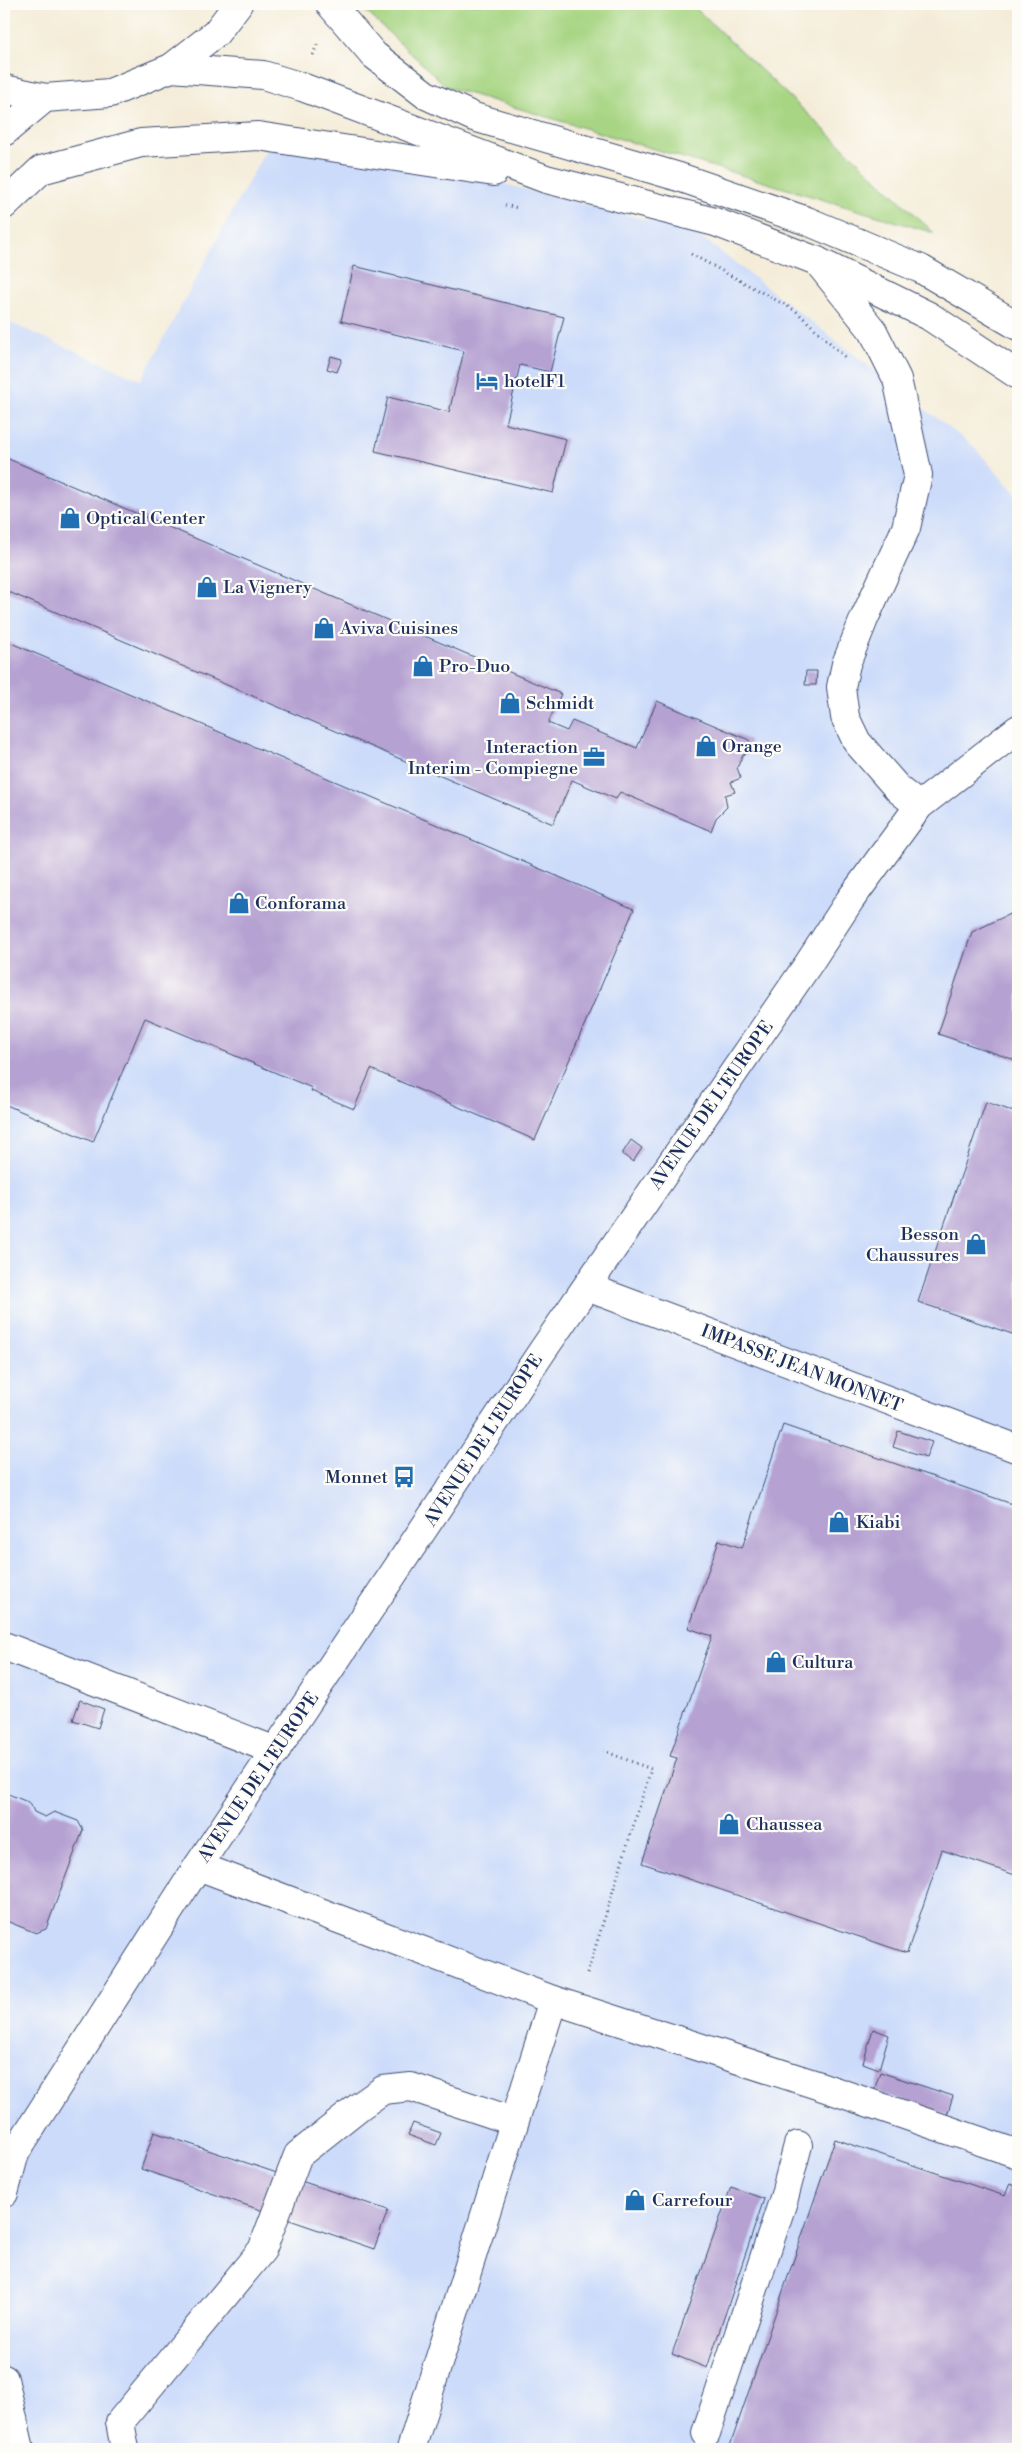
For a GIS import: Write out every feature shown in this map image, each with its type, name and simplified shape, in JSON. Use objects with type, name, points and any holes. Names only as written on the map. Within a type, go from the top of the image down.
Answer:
[{"type":"street","points":[[4,89],[45,98],[110,93],[171,68],[216,33],[238,4]]},
{"type":"street","points":[[331,4],[374,55],[426,94],[474,117],[679,177],[807,222],[921,269],[1018,326]]},
{"type":"street","points":[[171,68],[263,75],[302,87],[546,179]]},
{"type":"street","points":[[4,132],[45,98]]},
{"type":"street","points":[[4,205],[41,170],[132,145],[258,136],[546,179],[715,222],[817,260],[929,316],[1018,375]]},
{"type":"street","points":[[817,260],[873,331],[898,379],[918,475],[906,528],[864,619],[846,664],[841,687],[845,717],[857,742],[899,790],[919,806]]},
{"type":"street","name":"AVENUE DE L'EUROPE","points":[[4,2193],[15,2153],[198,1866],[850,900],[919,806],[1018,729]]},
{"type":"street","name":"IMPASSE JEAN MONNET","points":[[587,1287],[1018,1449]]},
{"type":"street","points":[[4,1646],[276,1751]]},
{"type":"street","points":[[198,1866],[564,2004],[817,2085],[1018,2154]]},
{"type":"street","points":[[411,2449],[513,2121],[564,2004]]},
{"type":"street","points":[[125,2449],[120,2422],[262,2250],[298,2154],[383,2090],[411,2087],[513,2121]]},
{"type":"street","points":[[706,2433],[784,2198],[798,2145]]},
{"type":"street","points":[[4,2379],[20,2449]]},
{"type":"path","points":[[302,87],[331,4]]},
{"type":"path","points":[[499,203],[528,210]]},
{"type":"path","points":[[687,252],[796,311],[850,361]]},
{"type":"path","points":[[564,2004],[651,1769],[604,1751]]},
{"type":"shaded area","points":[[278,127],[695,232],[973,446],[1018,496],[1018,2449],[4,2449],[4,320],[141,380]]},
{"type":"green space","points":[[358,4],[691,4],[934,233],[447,87]]},
{"type":"building","name":"hotelF1","points":[[354,266],[564,317],[550,372],[520,365],[506,424],[566,439],[553,493],[375,451],[388,397],[449,412],[464,351],[341,321]]},
{"type":"building","points":[[331,356],[342,359],[337,372],[327,369]]},
{"type":"building","points":[[4,457],[561,694],[548,723],[567,731],[572,721],[637,748],[657,701],[749,740],[753,751],[743,755],[737,768],[741,778],[731,782],[735,792],[725,795],[727,807],[716,818],[711,831],[620,792],[616,799],[572,780],[553,824],[4,590]]},
{"type":"building","points":[[4,640],[634,909],[535,1140],[371,1069],[354,1109],[311,1091],[312,1088],[145,1018],[93,1142],[4,1104]]},
{"type":"building","points":[[806,671],[817,671],[816,685],[805,685]]},
{"type":"building","points":[[1018,910],[1018,1061],[938,1034],[972,932]]},
{"type":"building","points":[[986,1102],[1018,1113],[1018,1336],[918,1302]]},
{"type":"building","points":[[631,1140],[642,1148],[633,1162],[622,1154]]},
{"type":"building","points":[[783,1425],[1018,1506],[1018,1876],[942,1850],[907,1953],[642,1863],[677,1758],[670,1756],[712,1636],[688,1628],[719,1540],[742,1548]]},
{"type":"building","points":[[898,1431],[932,1442],[926,1458],[893,1447]]},
{"type":"building","points":[[80,1700],[104,1709],[98,1728],[73,1720]]},
{"type":"building","points":[[4,1789],[6,1793],[30,1803],[34,1812],[45,1817],[54,1812],[78,1821],[83,1830],[46,1929],[36,1933],[4,1920]]},
{"type":"building","points":[[873,2029],[889,2035],[879,2069],[863,2063]]},
{"type":"building","points":[[880,2072],[953,2096],[947,2115],[874,2091]]},
{"type":"building","points":[[413,2123],[441,2133],[436,2145],[408,2135]]},
{"type":"building","points":[[154,2132],[388,2210],[374,2249],[141,2169]]},
{"type":"building","points":[[835,2139],[1005,2196],[1010,2183],[1018,2186],[1018,2449],[729,2449]]},
{"type":"building","points":[[731,2187],[764,2199],[707,2368],[672,2354]]},
{"type":"place","name":"hotelF1","points":[[487,381]]},
{"type":"place","name":"Optical Center","points":[[70,518]]},
{"type":"place","name":"La Vignery","points":[[207,587]]},
{"type":"place","name":"Aviva Cuisines","points":[[324,628]]},
{"type":"place","name":"Pro-Duo","points":[[423,666]]},
{"type":"place","name":"Schmidt","points":[[510,703]]},
{"type":"place","name":"Orange","points":[[706,746]]},
{"type":"place","name":"Interaction Interim - Compiegne","points":[[594,757]]},
{"type":"place","name":"Conforama","points":[[239,903]]},
{"type":"place","name":"Besson Chaussures","points":[[976,1244]]},
{"type":"place","name":"Monnet","points":[[404,1477]]},
{"type":"place","name":"Kiabi","points":[[839,1522]]},
{"type":"place","name":"Cultura","points":[[776,1662]]},
{"type":"place","name":"Chaussea","points":[[729,1824]]},
{"type":"place","name":"Carrefour","points":[[635,2200]]}]
